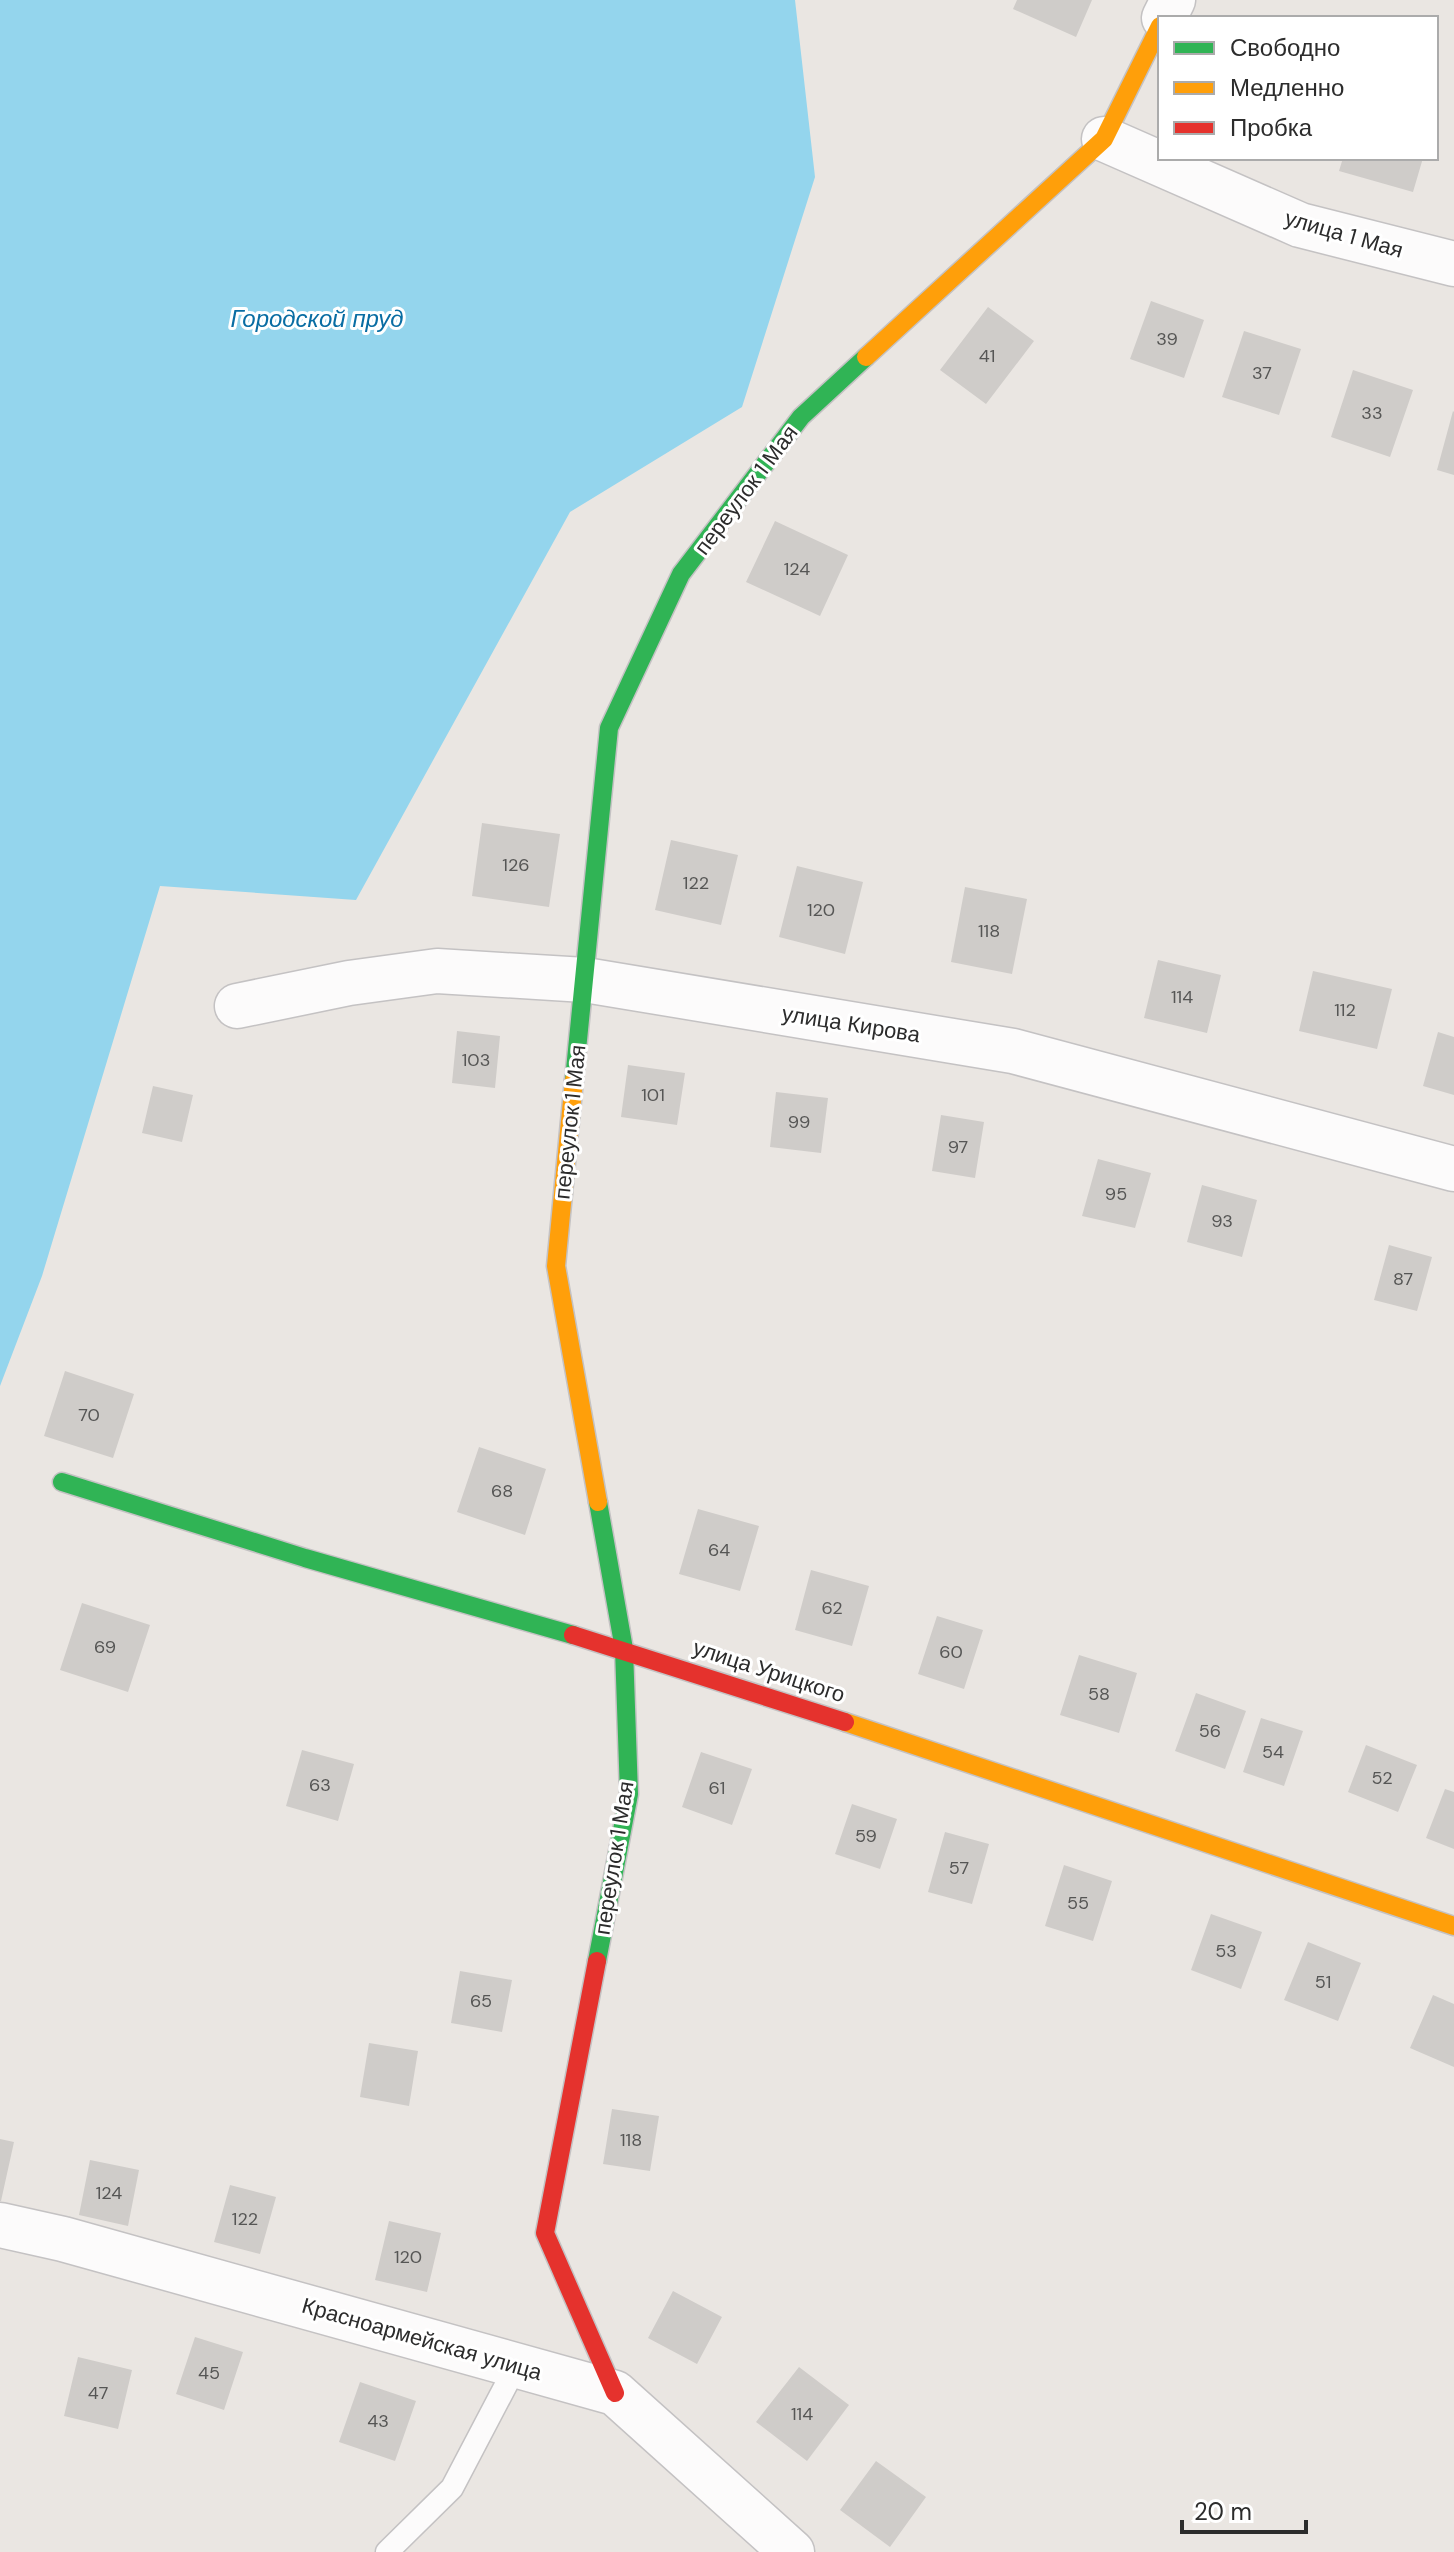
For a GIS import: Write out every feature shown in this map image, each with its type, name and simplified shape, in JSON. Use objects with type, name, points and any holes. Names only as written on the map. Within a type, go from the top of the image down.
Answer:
[{"type":"street","name":"переулок 1 Мая","points":[[615,2393],[545,2233],[629,1794],[624,1649],[556,1266],[609,728],[681,574],[801,417],[1104,139],[1158,30]]},
{"type":"street","name":"улица 1 Мая","points":[[1104,139],[1300,225],[1454,264]]},
{"type":"street","name":"улица Кирова","points":[[237,1006],[349,983],[437,971],[585,980],[1013,1051],[1454,1169]]},
{"type":"street","name":"улица Урицкого","points":[[62,1482],[305,1558],[624,1649],[1454,1926]]},
{"type":"street","name":"Красноармейская улица","points":[[0,2225],[63,2239],[615,2393],[792,2552]]},
{"type":"lane","points":[[387,2552],[452,2488],[516,2366]]},
{"type":"water","name":"Городской пруд","points":[[0,0],[795,0],[815,177],[742,407],[570,512],[356,900],[160,886],[42,1276],[0,1386]]},
{"type":"building","points":[[1017,0],[1092,0],[1076,37],[1013,9]]},
{"type":"building","points":[[1342,160],[1422,160],[1413,192],[1339,171]]},
{"type":"building","points":[[1151,301],[1204,320],[1184,378],[1130,359]]},
{"type":"building","points":[[988,307],[1034,341],[986,404],[940,370]]},
{"type":"building","points":[[1244,331],[1301,349],[1279,415],[1222,397]]},
{"type":"building","points":[[1353,370],[1413,390],[1390,457],[1331,437]]},
{"type":"building","points":[[1454,412],[1454,475],[1437,470]]},
{"type":"building","points":[[775,521],[848,555],[820,616],[746,582]]},
{"type":"building","points":[[482,823],[560,834],[549,907],[472,896]]},
{"type":"building","points":[[671,840],[738,855],[721,925],[655,910]]},
{"type":"building","points":[[797,866],[863,882],[845,954],[779,937]]},
{"type":"building","points":[[965,887],[1027,899],[1012,974],[951,962]]},
{"type":"building","points":[[1158,960],[1221,975],[1207,1033],[1144,1018]]},
{"type":"building","points":[[1313,971],[1392,989],[1377,1049],[1299,1031]]},
{"type":"building","points":[[457,1031],[500,1036],[495,1088],[452,1083]]},
{"type":"building","points":[[1438,1032],[1454,1037],[1454,1095],[1423,1086]]},
{"type":"building","points":[[628,1065],[685,1073],[677,1125],[621,1117]]},
{"type":"building","points":[[153,1086],[193,1095],[182,1142],[142,1133]]},
{"type":"building","points":[[776,1092],[828,1098],[821,1153],[770,1147]]},
{"type":"building","points":[[941,1115],[984,1122],[975,1178],[932,1171]]},
{"type":"building","points":[[1098,1159],[1151,1173],[1135,1228],[1082,1216]]},
{"type":"building","points":[[1202,1185],[1257,1200],[1242,1257],[1187,1242]]},
{"type":"building","points":[[1389,1245],[1432,1257],[1417,1311],[1374,1300]]},
{"type":"building","points":[[65,1371],[134,1394],[113,1458],[44,1436]]},
{"type":"building","points":[[479,1447],[546,1469],[525,1535],[457,1512]]},
{"type":"building","points":[[698,1509],[759,1526],[740,1591],[679,1574]]},
{"type":"building","points":[[811,1570],[869,1586],[852,1646],[795,1630]]},
{"type":"building","points":[[82,1603],[150,1625],[128,1692],[60,1670]]},
{"type":"building","points":[[937,1616],[983,1630],[964,1689],[918,1674]]},
{"type":"building","points":[[1079,1655],[1137,1673],[1119,1733],[1060,1715]]},
{"type":"building","points":[[1196,1693],[1246,1711],[1225,1769],[1175,1751]]},
{"type":"building","points":[[1261,1718],[1303,1731],[1284,1786],[1243,1772]]},
{"type":"building","points":[[1366,1745],[1417,1765],[1398,1812],[1348,1792]]},
{"type":"building","points":[[302,1750],[354,1764],[338,1821],[286,1806]]},
{"type":"building","points":[[701,1752],[752,1769],[732,1825],[682,1807]]},
{"type":"building","points":[[1445,1789],[1454,1792],[1454,1849],[1426,1838]]},
{"type":"building","points":[[852,1804],[897,1819],[880,1869],[835,1854]]},
{"type":"building","points":[[945,1832],[989,1844],[972,1904],[928,1892]]},
{"type":"building","points":[[1064,1865],[1112,1881],[1093,1941],[1045,1926]]},
{"type":"building","points":[[1211,1914],[1262,1932],[1241,1989],[1191,1970]]},
{"type":"building","points":[[1308,1942],[1361,1963],[1338,2021],[1284,2000]]},
{"type":"building","points":[[460,1971],[512,1980],[502,2032],[451,2023]]},
{"type":"building","points":[[1433,1995],[1454,2004],[1454,2067],[1410,2048]]},
{"type":"building","points":[[369,2043],[418,2051],[409,2106],[360,2097]]},
{"type":"building","points":[[612,2109],[659,2116],[650,2171],[603,2164]]},
{"type":"building","points":[[0,2139],[14,2142],[1,2201],[0,2201]]},
{"type":"building","points":[[90,2160],[139,2170],[128,2226],[79,2215]]},
{"type":"building","points":[[230,2185],[276,2197],[260,2254],[214,2242]]},
{"type":"building","points":[[389,2221],[441,2233],[427,2292],[375,2280]]},
{"type":"building","points":[[673,2291],[722,2317],[697,2364],[648,2338]]},
{"type":"building","points":[[195,2337],[243,2352],[224,2410],[176,2394]]},
{"type":"building","points":[[78,2357],[132,2370],[118,2429],[64,2416]]},
{"type":"building","points":[[799,2367],[849,2405],[807,2461],[756,2422]]},
{"type":"building","points":[[360,2382],[416,2401],[395,2461],[339,2442]]},
{"type":"building","points":[[876,2461],[926,2497],[890,2547],[840,2510]]},
{"type":"traffic: fast","points":[[574,1080],[609,728],[681,574],[801,417],[866,357]]},
{"type":"traffic: fast","points":[[62,1482],[305,1558],[573,1635]]},
{"type":"traffic: fast","points":[[597,1961],[629,1794],[624,1649],[598,1502]]},
{"type":"traffic: slow","points":[[866,357],[1104,139],[1158,30]]},
{"type":"traffic: slow","points":[[574,1080],[556,1266],[598,1502]]},
{"type":"traffic: slow","points":[[845,1722],[1454,1926]]},
{"type":"traffic: jam","points":[[573,1635],[845,1722]]},
{"type":"traffic: jam","points":[[597,1961],[545,2233],[615,2393]]}]
